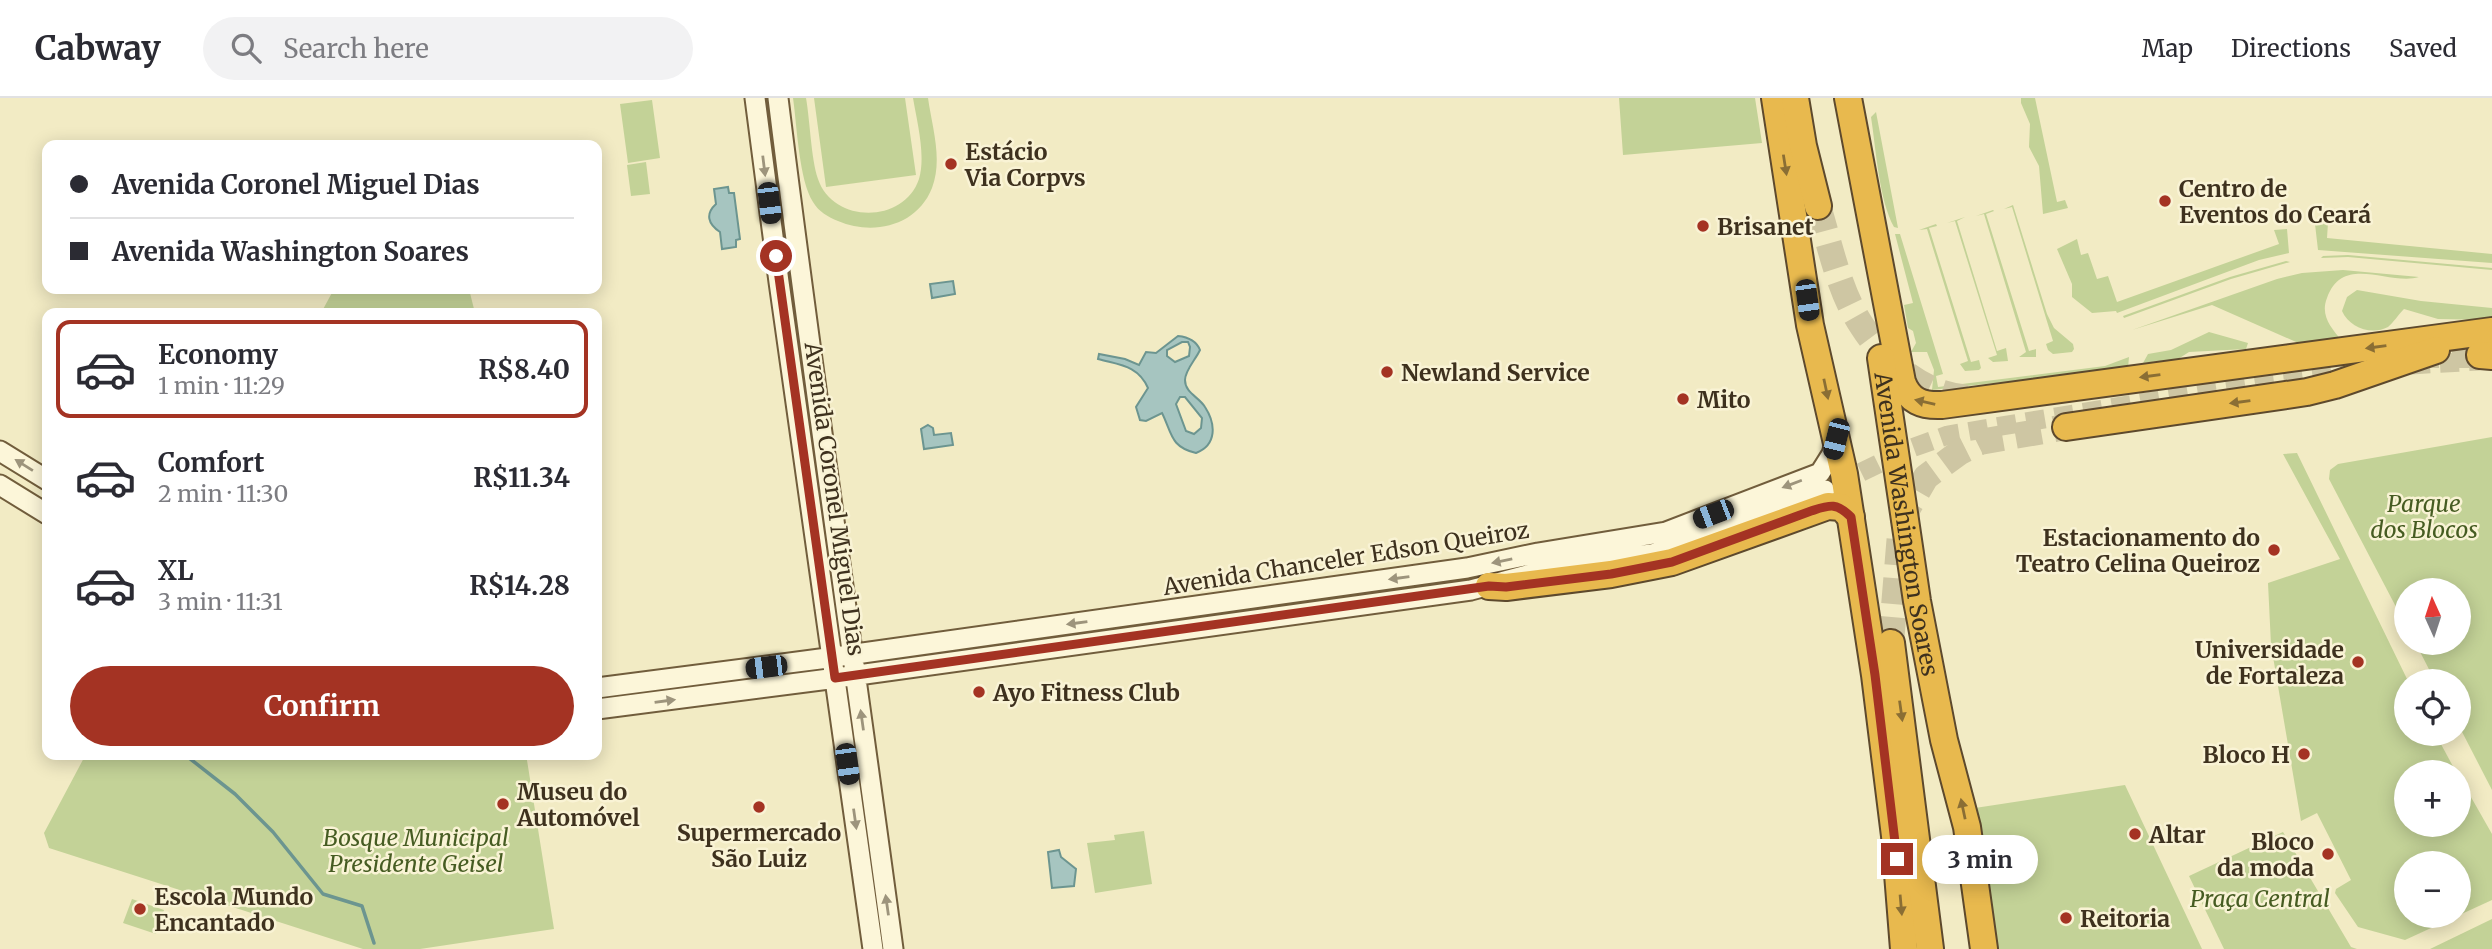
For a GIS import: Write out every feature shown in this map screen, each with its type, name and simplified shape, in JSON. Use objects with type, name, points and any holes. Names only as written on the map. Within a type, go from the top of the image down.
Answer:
[{"type":"highway","points":[[1775,98],[1810,325],[1851,517],[1877,688],[1895,836],[1905,949]]},
{"type":"highway","points":[[1796,98],[1802,146],[1818,206]]},
{"type":"highway","name":"Avenida Washington Soares","points":[[1839,98],[1917,601],[1944,740],[1965,818],[1984,949]]},
{"type":"highway","points":[[1848,98],[1902,382],[1906,393],[1921,404],[1942,405],[2492,331]]},
{"type":"highway","points":[[2066,427],[2307,392],[2466,342],[2487,354]]},
{"type":"highway","points":[[1489,586],[1506,587],[1611,574],[1672,562],[1828,506],[1841,508],[1851,517]]},
{"type":"highway","points":[[1891,643],[1930,949]]},
{"type":"main road","name":"Avenida Coronel Miguel Dias","points":[[755,98],[873,949]]},
{"type":"main road","name":"Avenida Coronel Miguel Dias","points":[[778,98],[800,279],[824,436],[893,949]]},
{"type":"main road","points":[[802,439],[824,436]]},
{"type":"main road","name":"Avenida Chanceler Edson Queiroz","points":[[602,687],[1467,568],[1666,532],[1820,473],[1832,454],[1836,439]]},
{"type":"main road","points":[[0,450],[42,477]]},
{"type":"main road","points":[[0,485],[42,511]]},
{"type":"main road","name":"Avenida Chanceler Edson Queiroz","points":[[602,708],[856,676],[1489,586],[1572,563],[1652,554],[1671,549],[1825,489]]},
{"type":"main road","points":[[1101,642],[1153,612]]},
{"type":"main road","points":[[965,638],[968,660]]},
{"type":"main road","points":[[861,864],[881,861]]},
{"type":"green space","points":[[793,98],[806,98],[816,171],[826,194],[853,211],[869,213],[884,211],[899,204],[911,194],[919,179],[921,149],[913,98],[928,98],[937,166],[932,188],[925,201],[905,219],[879,227],[865,228],[827,216],[813,202],[808,192],[799,152]]},
{"type":"green space","points":[[814,98],[905,98],[916,175],[826,187]]},
{"type":"green space","points":[[1619,98],[1755,98],[1762,143],[1623,155]]},
{"type":"green space","points":[[2021,98],[2035,98],[2057,202],[2065,200],[2068,208],[2043,214],[2039,166],[2029,147],[2030,124]]},
{"type":"green space","points":[[652,100],[660,158],[628,163],[620,104]]},
{"type":"green space","points":[[1876,112],[1898,228],[1894,227],[1889,216],[1881,189],[1871,117]]},
{"type":"green space","points":[[646,162],[650,194],[631,196],[627,165]]},
{"type":"green space","points":[[2013,205],[2047,314],[2054,328],[2073,344],[2072,352],[2053,354],[2048,350],[2046,344],[2053,341],[2012,207],[2004,209]]},
{"type":"green space","points":[[1993,210],[1986,214],[2029,351],[2036,349],[2036,357],[2019,357],[2026,352],[1984,214],[1976,216]]},
{"type":"green space","points":[[1965,217],[1957,221],[1997,351],[2006,348],[2008,361],[1993,362],[1988,358],[1997,355],[1955,221],[1947,223]]},
{"type":"green space","points":[[2328,223],[2327,238],[2492,254],[2492,263],[2318,250],[2315,224]]},
{"type":"green space","points":[[1936,224],[1937,226],[1929,228],[1971,362],[1979,360],[1979,370],[1965,371],[1960,364],[1968,361],[1927,229],[1919,230]]},
{"type":"green space","points":[[2287,229],[2289,253],[2259,260],[2117,313],[2092,313],[2072,297],[2072,284],[2057,249],[2077,239],[2081,255],[2088,253],[2097,279],[2108,276],[2117,302],[2279,244],[2274,230]]},
{"type":"green space","points":[[1895,234],[1900,234],[1943,374],[1936,376],[1938,387],[2105,366],[2129,357],[2128,368],[1932,390],[1934,370],[1927,352],[1911,352],[1916,343],[1913,331],[1908,328],[1904,305],[1913,303]]},
{"type":"green space","points":[[2348,255],[2492,270],[2348,257],[2321,258]]},
{"type":"green space","points":[[2290,262],[2231,279],[2124,318],[2123,316],[2230,277]]},
{"type":"green space","points":[[2343,270],[2419,277],[2407,279],[2355,274],[2344,277],[2334,285],[2327,298],[2325,310],[2331,326],[2342,341],[2303,345],[2212,305],[2132,330],[2277,279],[2302,273]]},
{"type":"green space","points":[[2357,290],[2421,301],[2492,308],[2492,320],[2438,319],[2404,309],[2388,327],[2368,330],[2350,322],[2342,311],[2347,297]]},
{"type":"green space","points":[[331,294],[470,294],[474,308],[324,308]]},
{"type":"green space","points":[[2209,332],[2248,343],[2246,349],[2189,352],[2178,359],[2143,363],[2148,354],[2171,350]]},
{"type":"green space","name":"Parque dos Blocos","points":[[2492,437],[2492,790],[2469,746],[2471,669],[2429,669],[2422,655],[2471,655],[2471,578],[2394,578],[2394,603],[2329,479],[2330,470],[2338,464]]},
{"type":"green space","points":[[2297,453],[2402,669],[2394,669],[2394,746],[2442,746],[2450,760],[2394,760],[2394,837],[2471,837],[2471,797],[2492,834],[2492,900],[2471,910],[2471,851],[2394,851],[2394,928],[2431,928],[2405,940],[2358,927],[2335,893],[2336,889],[2351,880],[2317,813],[2301,821],[2271,645],[2268,583],[2340,559],[2283,454]]},
{"type":"green space","name":"Bosque Municipal Presidente Geisel","points":[[83,760],[527,760],[554,929],[420,949],[363,949],[49,848],[44,833]]},
{"type":"green space","points":[[2125,785],[2202,949],[1996,949],[1975,808]]},
{"type":"green space","points":[[1144,831],[1152,884],[1095,893],[1087,843],[1115,840],[1114,835]]},
{"type":"green space","name":"Praça Central","points":[[2283,832],[2351,947],[2357,949],[2224,949],[2189,876]]},
{"type":"green space","points":[[132,899],[164,910],[156,934],[123,923]]},
{"type":"green space","points":[[2492,919],[2492,949],[2430,949]]},
{"type":"water","points":[[728,187],[729,193],[734,193],[740,239],[736,240],[736,247],[722,249],[720,232],[713,226],[709,215],[716,204],[714,189]]},
{"type":"water","points":[[953,281],[955,294],[932,298],[930,284]]},
{"type":"water","points":[[1178,336],[1191,340],[1200,350],[1185,380],[1190,392],[1209,414],[1213,427],[1208,445],[1196,453],[1176,443],[1162,413],[1146,421],[1140,420],[1136,407],[1148,388],[1139,375],[1127,367],[1098,359],[1099,354],[1139,365],[1146,352],[1156,353]],"holes":[[[1182,342],[1188,342],[1189,356],[1175,362],[1167,356],[1167,350]],[[1180,397],[1185,397],[1202,418],[1201,428],[1194,434],[1186,431],[1176,404]]]},
{"type":"water","points":[[928,425],[933,428],[934,435],[951,433],[953,445],[924,449],[921,429]]},
{"type":"water","points":[[1059,850],[1061,857],[1076,869],[1074,886],[1052,888],[1048,852]]},
{"type":"waterway","points":[[192,760],[235,794],[273,832],[323,894],[362,906],[374,943]]},
{"type":"tunnel","points":[[1818,206],[1847,298],[1862,326],[1883,354],[1925,386],[1957,397],[1975,398]]},
{"type":"tunnel","points":[[2413,355],[2480,355]]},
{"type":"tunnel","points":[[2411,365],[2479,361]]},
{"type":"tunnel","points":[[1835,485],[1909,449],[1948,435],[2272,381],[2350,371]]},
{"type":"tunnel","points":[[1891,643],[1900,534],[1908,508],[1926,477],[1960,452],[1980,442],[2066,427]]},
{"type":"place","name":"Estácio Via Corpvs","points":[[951,164]]},
{"type":"place","name":"Centro de Eventos do Ceará","points":[[2165,201]]},
{"type":"place","name":"Brisanet","points":[[1703,226]]},
{"type":"place","name":"Newland Service","points":[[1387,372]]},
{"type":"place","name":"Mito","points":[[1683,399]]},
{"type":"place","name":"Estacionamento do Teatro Celina Queiroz","points":[[2274,550]]},
{"type":"place","name":"Universidade de Fortaleza","points":[[2358,662]]},
{"type":"place","name":"Ayo Fitness Club","points":[[979,692]]},
{"type":"place","name":"Bloco H","points":[[2304,754]]},
{"type":"place","name":"Museu do Automóvel","points":[[503,804]]},
{"type":"place","name":"Supermercado São Luiz","points":[[759,807]]},
{"type":"place","name":"Altar","points":[[2135,834]]},
{"type":"place","name":"Bloco da moda","points":[[2328,854]]},
{"type":"place","name":"Escola Mundo Encantado","points":[[140,909]]},
{"type":"place","name":"Reitoria","points":[[2066,918]]},
{"type":"route","points":[[776,256],[835,678],[1489,586],[1506,587],[1643,569],[1692,556],[1811,511],[1828,506],[1841,508],[1851,517],[1875,675],[1897,859]]}]
